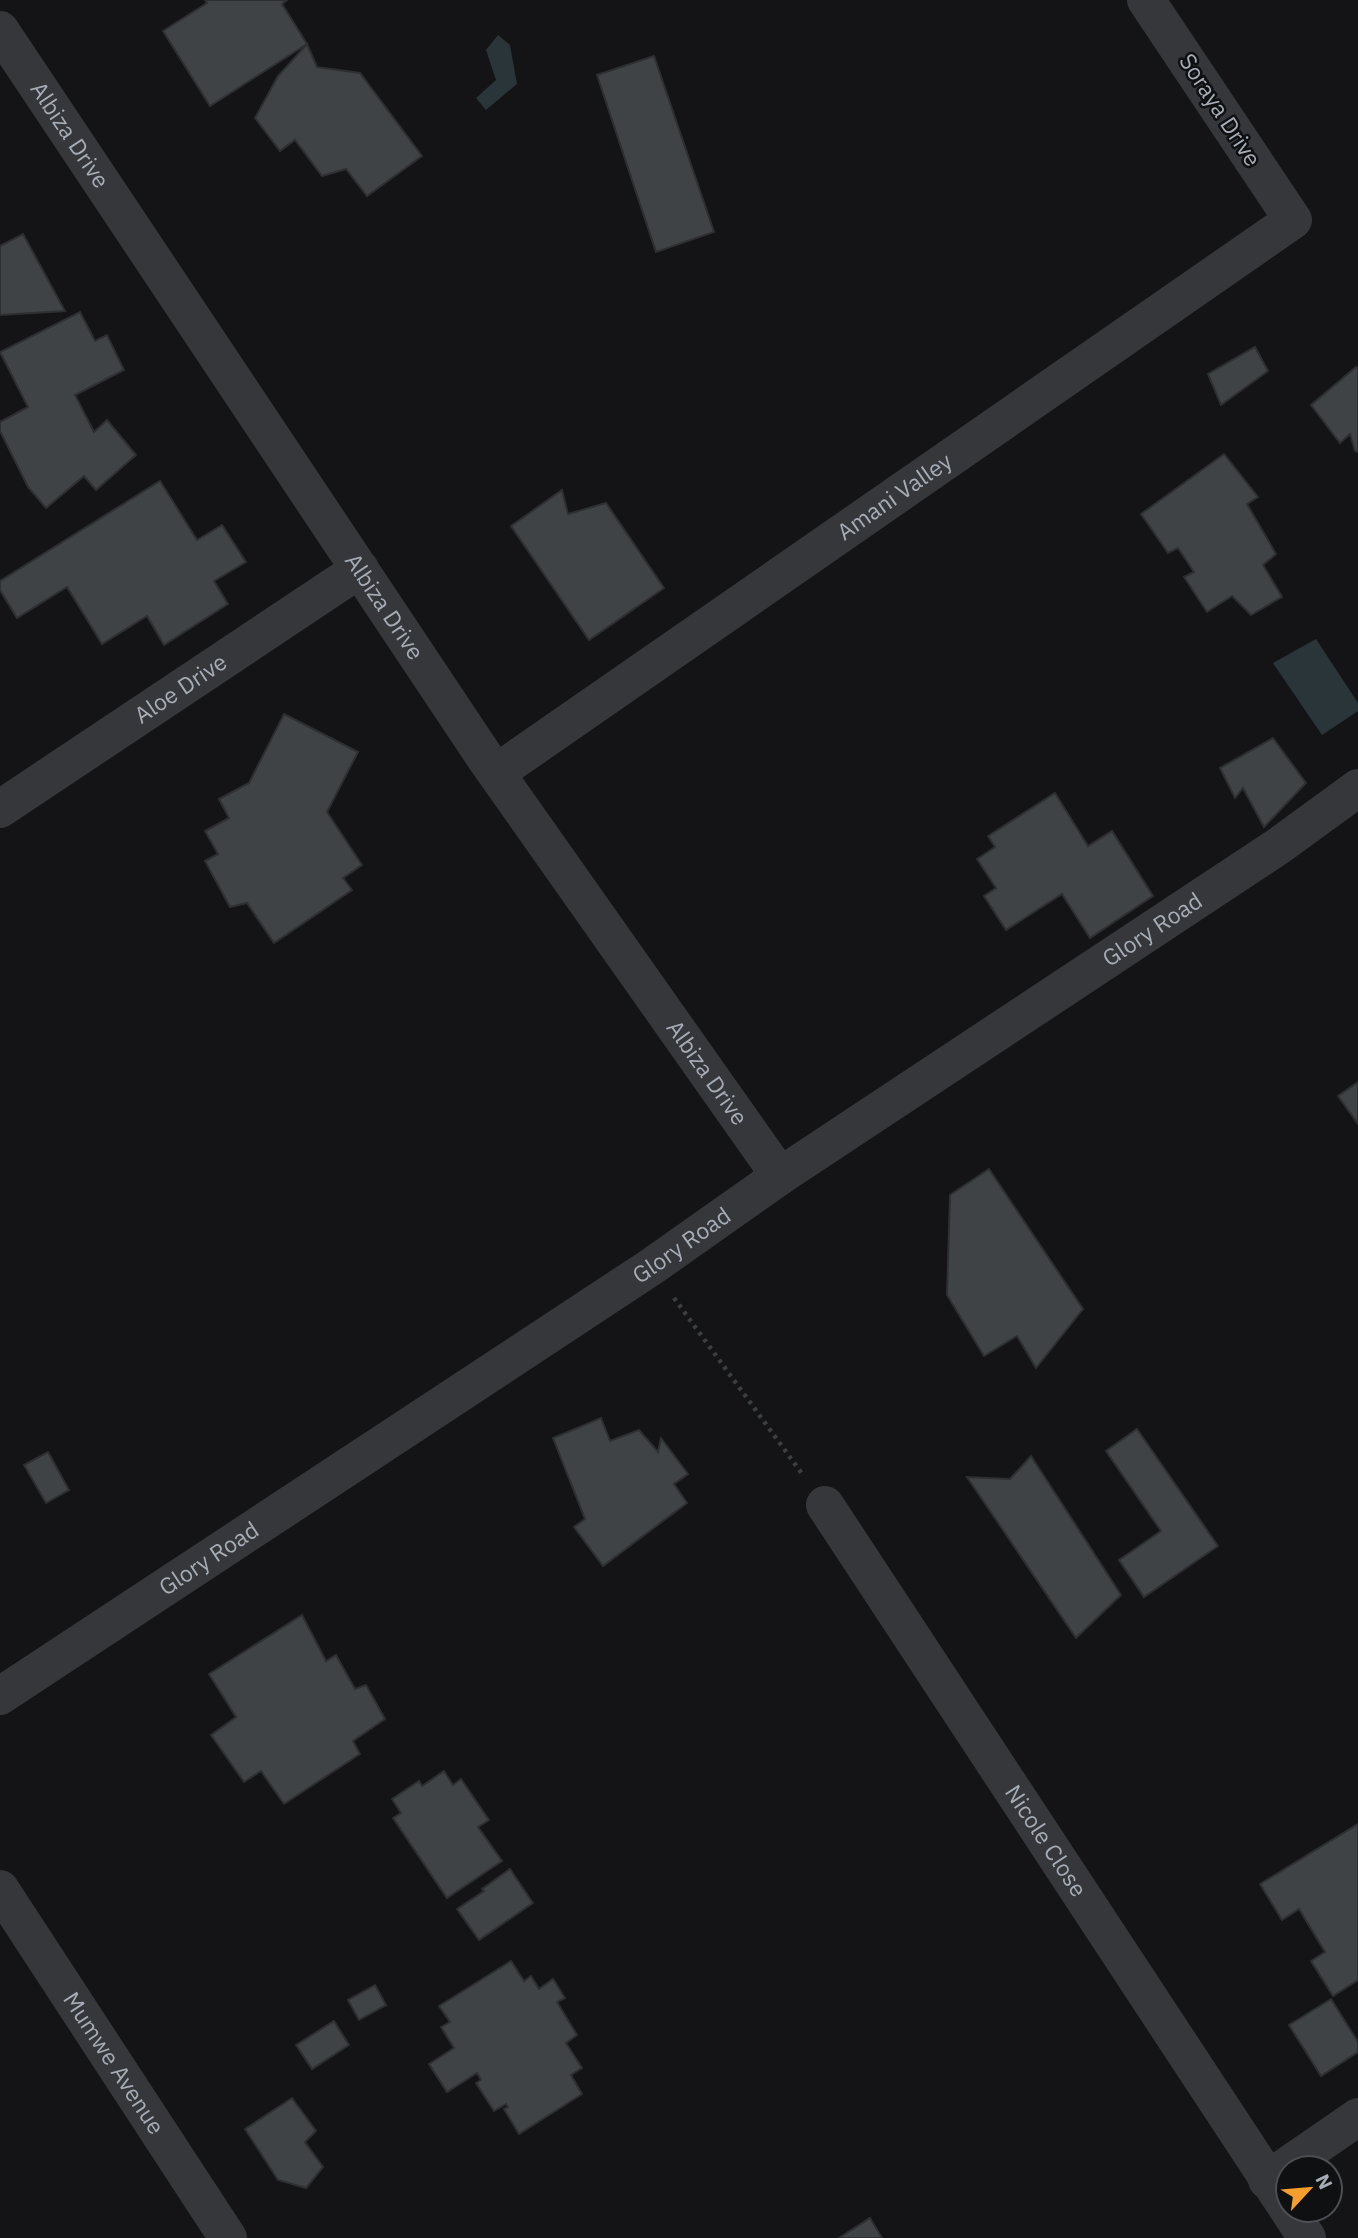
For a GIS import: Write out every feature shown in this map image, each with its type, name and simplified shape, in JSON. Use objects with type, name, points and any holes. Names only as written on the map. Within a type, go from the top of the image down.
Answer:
[{"type":"street","name":"Soraya Drive","points":[[1146,0],[1293,220]]},
{"type":"street","name":"Albiza Drive","points":[[0,30],[496,773],[780,1176]]},
{"type":"street","name":"Amani Valley","points":[[496,773],[1293,220]]},
{"type":"street","name":"Aloe Drive","points":[[0,809],[360,569]]},
{"type":"street","name":"Glory Road","points":[[0,1696],[651,1266],[780,1176],[1280,845],[1358,789]]},
{"type":"street","name":"Nicole Close","points":[[825,1505],[1307,2238]]},
{"type":"street","name":"Mumwe Avenue","points":[[0,1889],[228,2238]]},
{"type":"street","points":[[1267,2180],[1358,2117]]},
{"type":"path","points":[[651,1266],[825,1505]]},
{"type":"shaded area","points":[[498,35],[510,45],[517,84],[486,110],[476,98],[496,80],[486,50]]},
{"type":"shaded area","points":[[1316,639],[1358,703],[1358,711],[1322,735],[1273,663]]},
{"type":"building","points":[[205,0],[287,0],[282,4],[307,44],[210,106],[163,31],[207,3]]},
{"type":"building","points":[[307,44],[317,67],[360,73],[422,156],[367,196],[346,169],[322,176],[295,140],[280,151],[255,118],[278,76]]},
{"type":"building","points":[[654,56],[714,232],[656,252],[597,75]]},
{"type":"building","points":[[23,234],[65,311],[0,315],[0,246]]},
{"type":"building","points":[[80,312],[95,341],[107,335],[124,370],[75,395],[94,432],[107,420],[136,455],[96,490],[84,476],[46,508],[28,487],[0,431],[0,422],[28,407],[0,352]]},
{"type":"building","points":[[1255,347],[1268,371],[1221,405],[1208,374]]},
{"type":"building","points":[[1356,367],[1358,452],[1355,451],[1350,434],[1340,443],[1311,405]]},
{"type":"building","points":[[1224,454],[1258,497],[1247,504],[1276,554],[1263,565],[1282,597],[1251,615],[1232,596],[1207,612],[1184,577],[1194,572],[1178,548],[1168,553],[1141,514]]},
{"type":"building","points":[[160,481],[197,540],[222,525],[246,562],[214,581],[228,604],[164,645],[147,616],[102,644],[67,587],[17,618],[0,590],[0,581]]},
{"type":"building","points":[[562,490],[568,514],[606,503],[664,588],[589,640],[511,526]]},
{"type":"building","points":[[284,714],[358,752],[327,812],[362,865],[343,878],[352,890],[274,943],[247,903],[230,907],[205,861],[218,854],[205,831],[229,818],[219,799],[249,783]]},
{"type":"building","points":[[1273,738],[1306,783],[1264,827],[1243,788],[1235,798],[1220,768]]},
{"type":"building","points":[[1055,793],[1088,846],[1112,831],[1153,896],[1090,938],[1062,894],[1006,930],[984,896],[996,888],[977,859],[995,847],[988,836]]},
{"type":"building","points":[[1358,1082],[1358,1124],[1338,1096]]},
{"type":"building","points":[[989,1169],[1083,1309],[1036,1368],[1017,1336],[984,1356],[947,1295],[950,1195]]},
{"type":"building","points":[[601,1418],[610,1441],[639,1430],[658,1452],[661,1438],[688,1474],[674,1484],[687,1503],[603,1566],[574,1527],[585,1519],[553,1438]]},
{"type":"building","points":[[1137,1429],[1218,1546],[1144,1597],[1119,1560],[1161,1531],[1106,1451]]},
{"type":"building","points":[[48,1452],[69,1490],[46,1503],[24,1465]]},
{"type":"building","points":[[1031,1456],[1121,1595],[1076,1638],[967,1477],[1010,1479]]},
{"type":"building","points":[[302,1615],[326,1661],[336,1655],[355,1689],[366,1685],[385,1719],[353,1741],[360,1754],[284,1804],[261,1771],[244,1782],[211,1735],[236,1717],[209,1674]]},
{"type":"building","points":[[444,1771],[453,1785],[461,1779],[489,1820],[478,1827],[502,1861],[447,1898],[393,1818],[401,1813],[392,1799],[419,1781],[422,1786]]},
{"type":"building","points":[[1358,1824],[1358,1980],[1333,1996],[1311,1961],[1325,1952],[1299,1909],[1282,1920],[1260,1884]]},
{"type":"building","points":[[510,1869],[533,1903],[479,1940],[457,1909]]},
{"type":"building","points":[[511,1961],[524,1981],[531,1976],[539,1989],[553,1979],[565,1998],[557,2002],[577,2035],[566,2043],[582,2068],[571,2075],[582,2094],[519,2134],[504,2109],[508,2107],[506,2104],[494,2111],[476,2083],[481,2080],[477,2073],[447,2092],[429,2064],[454,2048],[441,2027],[450,2022],[439,2006]]},
{"type":"building","points":[[375,1985],[386,2005],[359,2020],[348,2000]]},
{"type":"building","points":[[1331,1999],[1358,2042],[1358,2052],[1321,2076],[1289,2025]]},
{"type":"building","points":[[334,2021],[349,2045],[312,2069],[296,2045]]},
{"type":"building","points":[[292,2098],[316,2131],[305,2142],[323,2167],[306,2188],[278,2180],[245,2129]]},
{"type":"building","points":[[870,2218],[882,2238],[839,2238]]}]
